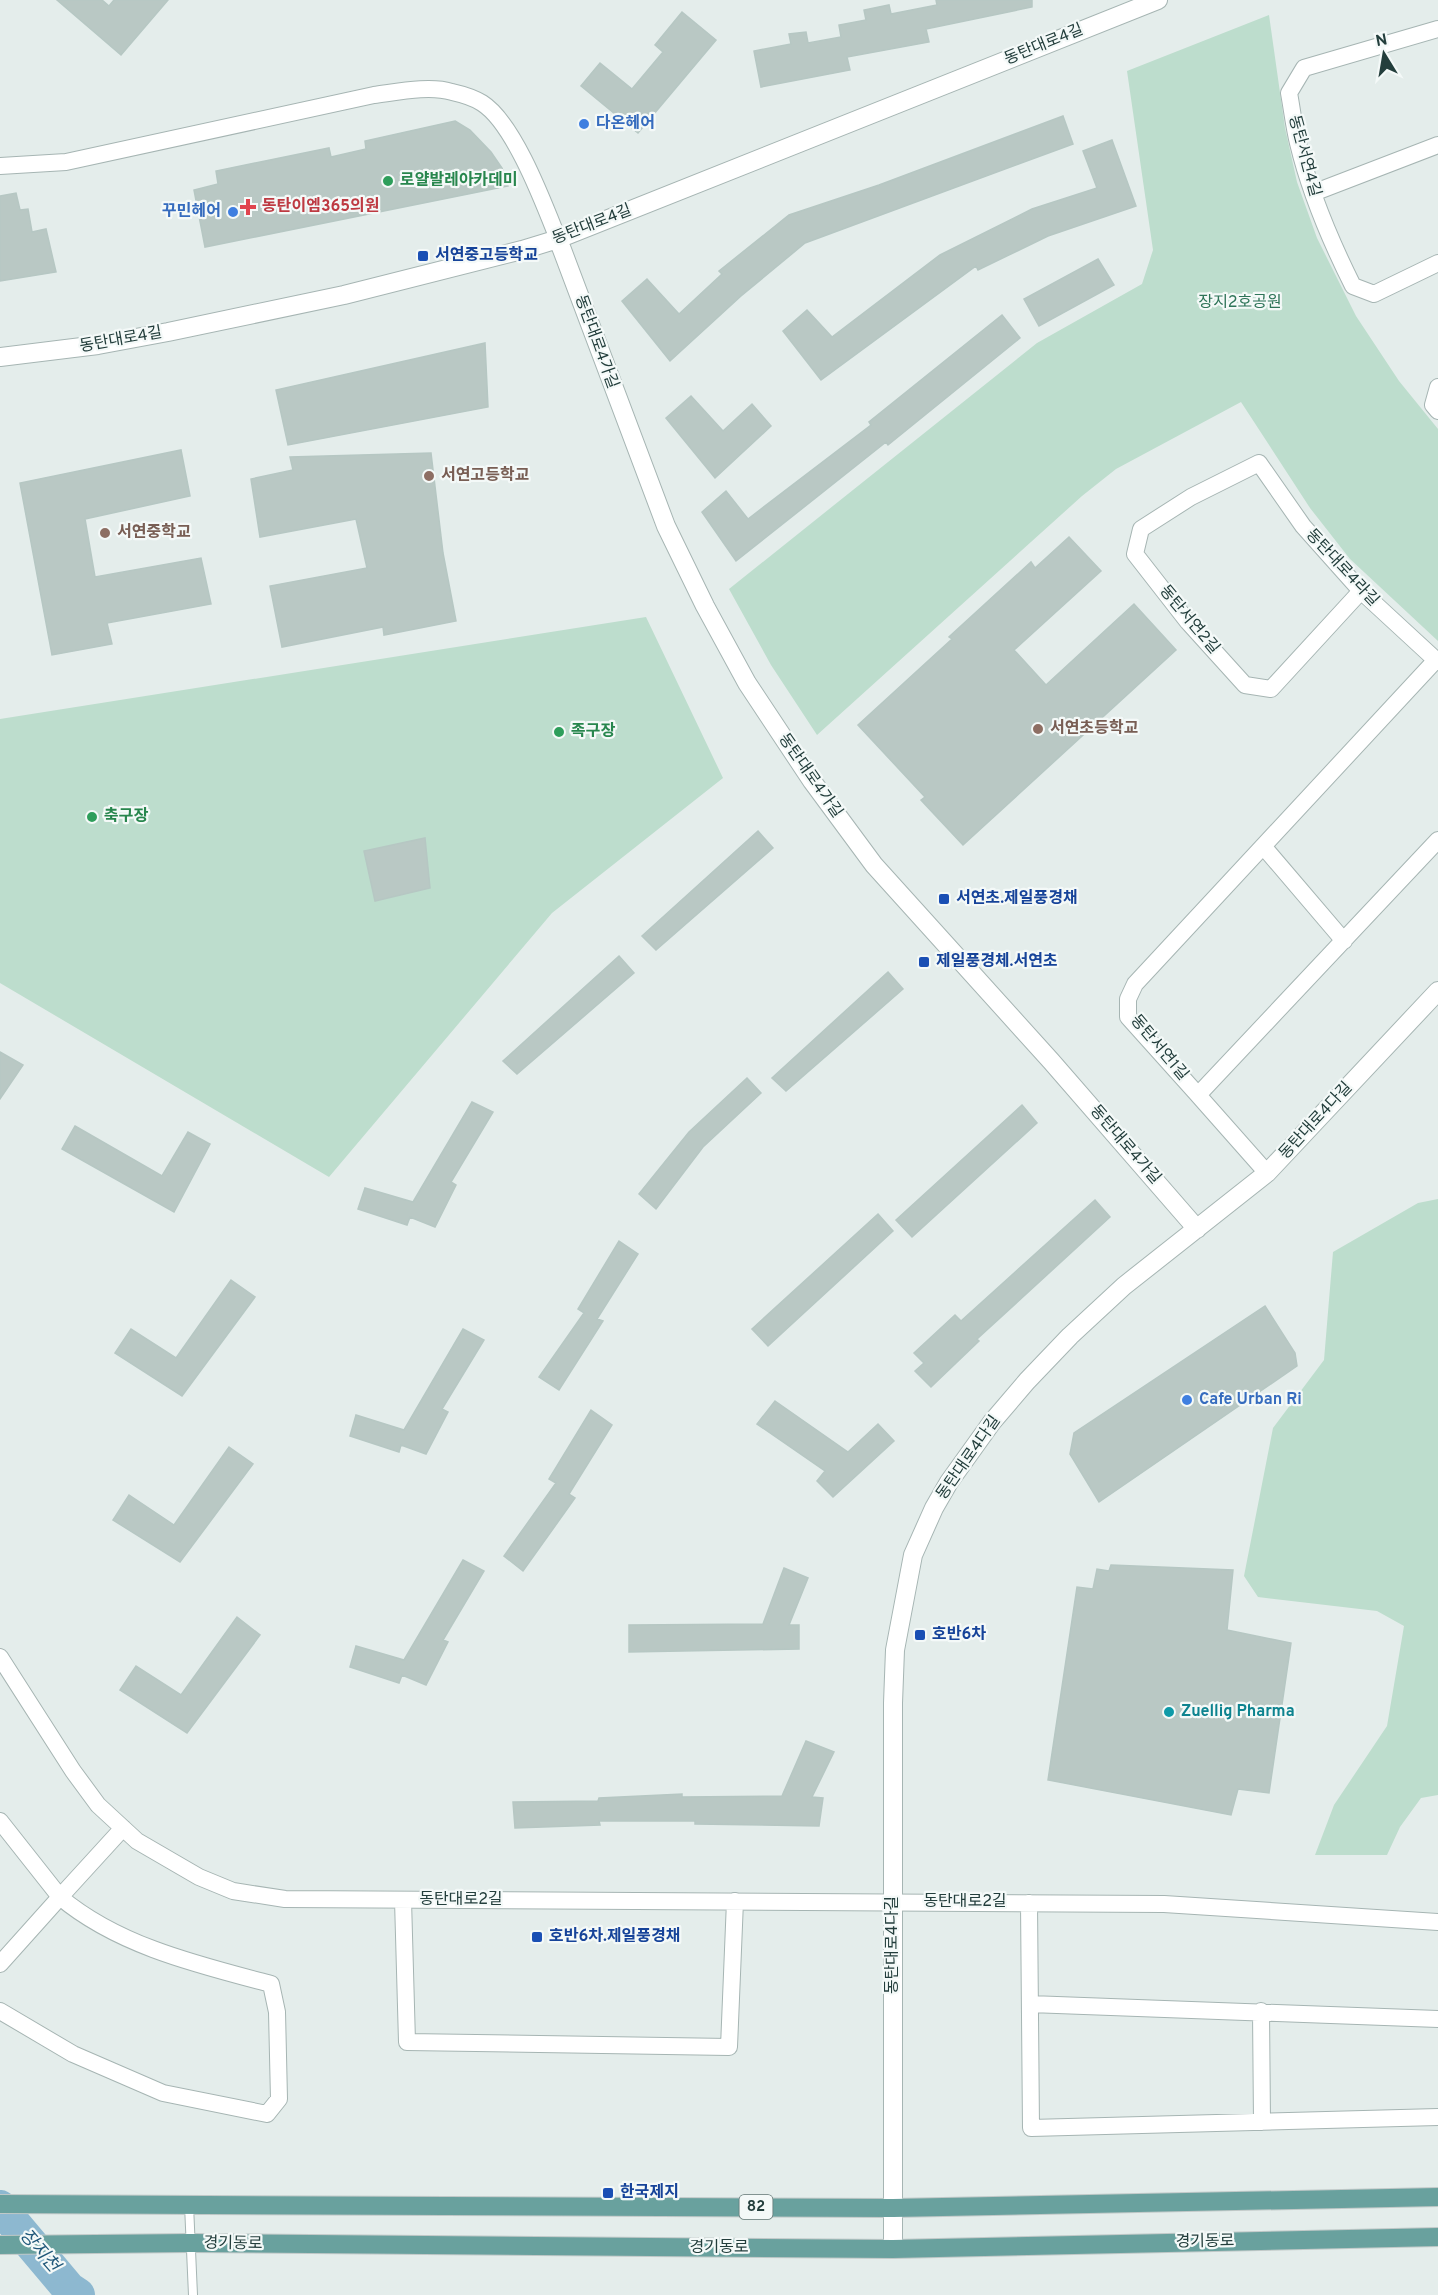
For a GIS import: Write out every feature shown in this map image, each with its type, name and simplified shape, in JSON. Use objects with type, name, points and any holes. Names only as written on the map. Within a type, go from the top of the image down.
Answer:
[{"type":"main road","name":"82","points":[[0,2204],[893,2208],[1438,2197]]},
{"type":"main road","name":"경기동로","points":[[0,2245],[190,2243],[893,2249],[1438,2237]]},
{"type":"street","name":"동탄대로4길","points":[[0,357],[98,345],[227,320],[355,292],[558,239],[1158,0]]},
{"type":"street","name":"동탄서연4길","points":[[1438,29],[1304,68],[1289,93],[1298,143],[1313,193],[1330,240],[1353,286],[1374,294],[1438,262]]},
{"type":"street","points":[[0,166],[66,162],[374,95],[411,90],[450,91],[483,104],[506,128],[540,194],[558,239]]},
{"type":"street","points":[[1313,193],[1438,145]]},
{"type":"street","name":"동탄대로4가길","points":[[558,239],[666,526],[705,606],[747,683],[812,781],[874,865],[1052,1061],[1197,1229]]},
{"type":"street","points":[[1438,387],[1432,405],[1438,411]]},
{"type":"street","name":"동탄서연2길","points":[[1259,463],[1191,497],[1141,529],[1135,554],[1188,622],[1245,685],[1271,689],[1361,591]]},
{"type":"street","name":"동탄대로4라길","points":[[1259,463],[1303,526],[1361,591],[1437,661]]},
{"type":"street","name":"동탄서연1길","points":[[1437,661],[1135,984],[1128,999],[1128,1017],[1198,1095],[1438,840]]},
{"type":"street","points":[[1263,846],[1344,941]]},
{"type":"street","name":"동탄대로4다길","points":[[893,2249],[895,1650],[913,1555],[948,1482],[992,1422],[1027,1381],[1070,1336],[1124,1286],[1268,1173],[1438,991]]},
{"type":"street","points":[[1198,1095],[1268,1173]]},
{"type":"street","name":"동탄대로2길","points":[[0,1657],[73,1771],[98,1805],[137,1841],[199,1877],[233,1891],[285,1899],[1164,1904],[1438,1922]]},
{"type":"street","points":[[0,1821],[60,1897],[83,1916],[175,1959],[271,1984],[277,2012],[279,2099],[267,2114],[163,2092],[73,2054],[0,2011]]},
{"type":"street","points":[[0,1964],[123,1828]]},
{"type":"street","points":[[403,1900],[407,2042],[729,2047],[735,1901]]},
{"type":"street","name":"동탄대로2길","points":[[1029,1903],[1031,2128],[1438,2117]]},
{"type":"street","points":[[1030,2004],[1438,2019]]},
{"type":"street","points":[[1261,2011],[1262,2122]]},
{"type":"lane","points":[[189,2205],[193,2295]]},
{"type":"green space","name":"장지2호공원","points":[[1269,15],[1285,128],[1297,182],[1317,238],[1356,316],[1399,381],[1438,429],[1438,641],[1350,559],[1310,508],[1241,402],[1116,469],[1082,496],[817,735],[771,665],[729,589],[1037,343],[1142,284],[1153,250],[1127,71]]},
{"type":"green space","points":[[646,617],[723,778],[552,913],[329,1177],[0,983],[0,719]]},
{"type":"green space","points":[[1438,1199],[1438,1795],[1421,1798],[1400,1827],[1387,1855],[1315,1855],[1334,1805],[1387,1726],[1404,1626],[1377,1611],[1258,1597],[1244,1576],[1273,1428],[1324,1360],[1333,1252],[1418,1203]]},
{"type":"building","points":[[57,0],[102,0],[109,6],[114,0],[168,0],[121,55]]},
{"type":"building","points":[[936,0],[1032,0],[1032,7],[926,29],[929,42],[847,57],[850,70],[761,87],[754,51],[791,44],[789,34],[806,32],[808,43],[841,37],[839,25],[866,20],[864,10],[889,5],[891,14],[937,5]]},
{"type":"building","points":[[682,12],[716,40],[638,133],[581,86],[600,63],[632,89],[663,52],[655,45]]},
{"type":"building","points":[[1063,116],[1073,144],[805,243],[741,296],[670,361],[622,301],[647,279],[679,314],[722,274],[719,271],[789,215],[879,185]]},
{"type":"building","points":[[455,121],[470,130],[491,152],[502,168],[508,186],[205,247],[194,190],[218,184],[216,171],[329,148],[331,157],[366,149],[365,141]]},
{"type":"building","points":[[1112,140],[1136,206],[1048,236],[978,270],[976,266],[821,380],[783,331],[807,310],[832,337],[940,255],[1032,209],[1097,188],[1083,151]]},
{"type":"building","points":[[16,193],[20,210],[28,209],[32,232],[46,229],[56,272],[0,281],[0,196]]},
{"type":"building","points":[[1098,259],[1114,285],[1039,326],[1024,299]]},
{"type":"building","points":[[1002,315],[1020,338],[888,445],[886,442],[736,561],[702,512],[726,491],[748,519],[871,425],[869,422]]},
{"type":"building","points":[[485,343],[488,407],[288,445],[276,390]]},
{"type":"building","points":[[691,396],[723,431],[752,404],[771,426],[715,478],[666,418]]},
{"type":"building","points":[[181,450],[190,496],[85,519],[95,577],[201,558],[211,604],[107,623],[112,644],[52,655],[20,483]]},
{"type":"building","points":[[431,453],[443,553],[456,621],[384,635],[383,627],[282,647],[270,586],[367,568],[356,519],[260,537],[251,479],[293,470],[290,457]]},
{"type":"building","points":[[1069,537],[1101,571],[1014,650],[1046,685],[1134,604],[1176,650],[963,845],[921,800],[925,797],[858,725],[952,639],[949,637],[1031,562],[1035,568]]},
{"type":"building","points":[[758,831],[773,848],[656,950],[642,936]]},
{"type":"building","points":[[425,838],[430,888],[375,901],[364,851]]},
{"type":"building","points":[[619,956],[634,973],[517,1074],[503,1061]]},
{"type":"building","points":[[888,972],[903,989],[786,1091],[772,1078]]},
{"type":"building","points":[[0,1052],[23,1065],[0,1099]]},
{"type":"building","points":[[747,1078],[761,1093],[703,1147],[656,1209],[639,1194],[689,1132]]},
{"type":"building","points":[[472,1102],[493,1112],[451,1182],[456,1185],[435,1227],[410,1217],[407,1225],[358,1209],[365,1188],[413,1202]]},
{"type":"building","points":[[1022,1105],[1037,1123],[912,1237],[896,1220]]},
{"type":"building","points":[[75,1126],[162,1176],[188,1132],[210,1144],[174,1212],[62,1149]]},
{"type":"building","points":[[1095,1200],[1110,1217],[977,1339],[979,1341],[931,1387],[915,1371],[924,1363],[914,1353],[955,1315],[961,1321]]},
{"type":"building","points":[[878,1214],[893,1231],[768,1346],[752,1329]]},
{"type":"building","points":[[619,1241],[638,1254],[597,1319],[603,1321],[559,1390],[539,1377],[584,1313],[578,1309]]},
{"type":"building","points":[[231,1280],[255,1297],[182,1396],[115,1353],[131,1329],[176,1358]]},
{"type":"building","name":"Cafe Urban Ri","points":[[1265,1306],[1295,1353],[1297,1366],[1099,1502],[1070,1454],[1074,1433]]},
{"type":"building","points":[[463,1329],[484,1340],[442,1409],[448,1412],[426,1454],[401,1445],[399,1452],[350,1436],[356,1415],[404,1430]]},
{"type":"building","points":[[775,1401],[848,1452],[878,1424],[894,1441],[833,1497],[817,1481],[825,1471],[757,1424]]},
{"type":"building","points":[[591,1410],[612,1425],[569,1494],[575,1498],[523,1571],[504,1556],[556,1483],[549,1479]]},
{"type":"building","points":[[229,1447],[253,1464],[180,1562],[113,1520],[129,1495],[174,1525]]},
{"type":"building","points":[[463,1560],[484,1571],[443,1640],[448,1642],[426,1685],[402,1675],[399,1683],[350,1667],[356,1646],[404,1660]]},
{"type":"building","name":"Zuellig Pharma","points":[[1111,1565],[1233,1570],[1227,1630],[1291,1643],[1269,1793],[1238,1789],[1231,1815],[1048,1780],[1077,1587],[1093,1589],[1097,1569],[1109,1571]]},
{"type":"building","points":[[784,1568],[808,1578],[789,1625],[799,1625],[799,1649],[629,1652],[629,1625],[763,1624]]},
{"type":"building","points":[[237,1617],[260,1635],[187,1733],[120,1690],[136,1666],[181,1695]]},
{"type":"building","points":[[806,1741],[834,1752],[812,1797],[823,1798],[819,1826],[695,1824],[695,1821],[599,1821],[600,1825],[515,1828],[513,1802],[598,1801],[599,1798],[682,1794],[682,1797],[782,1796]]},
{"type":"waterway","name":"장지천","points":[[0,2207],[69,2289],[78,2295]]},
{"type":"place","name":"다온헤어","points":[[584,124]]},
{"type":"place","name":"로얄발레아카데미","points":[[388,181]]},
{"type":"place","name":"동탄이엠365의원","points":[[248,207]]},
{"type":"place","name":"꾸민헤어","points":[[233,212]]},
{"type":"place","name":"서연중고등학교","points":[[423,256]]},
{"type":"place","name":"서연고등학교","points":[[429,476]]},
{"type":"place","name":"서연중학교","points":[[105,533]]},
{"type":"place","name":"서연초등학교","points":[[1038,729]]},
{"type":"place","name":"족구장","points":[[559,732]]},
{"type":"place","name":"축구장","points":[[92,817]]},
{"type":"place","name":"서연초.제일풍경채","points":[[944,899]]},
{"type":"place","name":"제일풍경체.서연초","points":[[924,962]]},
{"type":"place","name":"Cafe Urban Ri","points":[[1187,1400]]},
{"type":"place","name":"호반6차","points":[[920,1635]]},
{"type":"place","name":"Zuellig Pharma","points":[[1169,1712]]},
{"type":"place","name":"호반6차.제일풍경채","points":[[537,1937]]},
{"type":"place","name":"한국제지","points":[[608,2193]]}]
